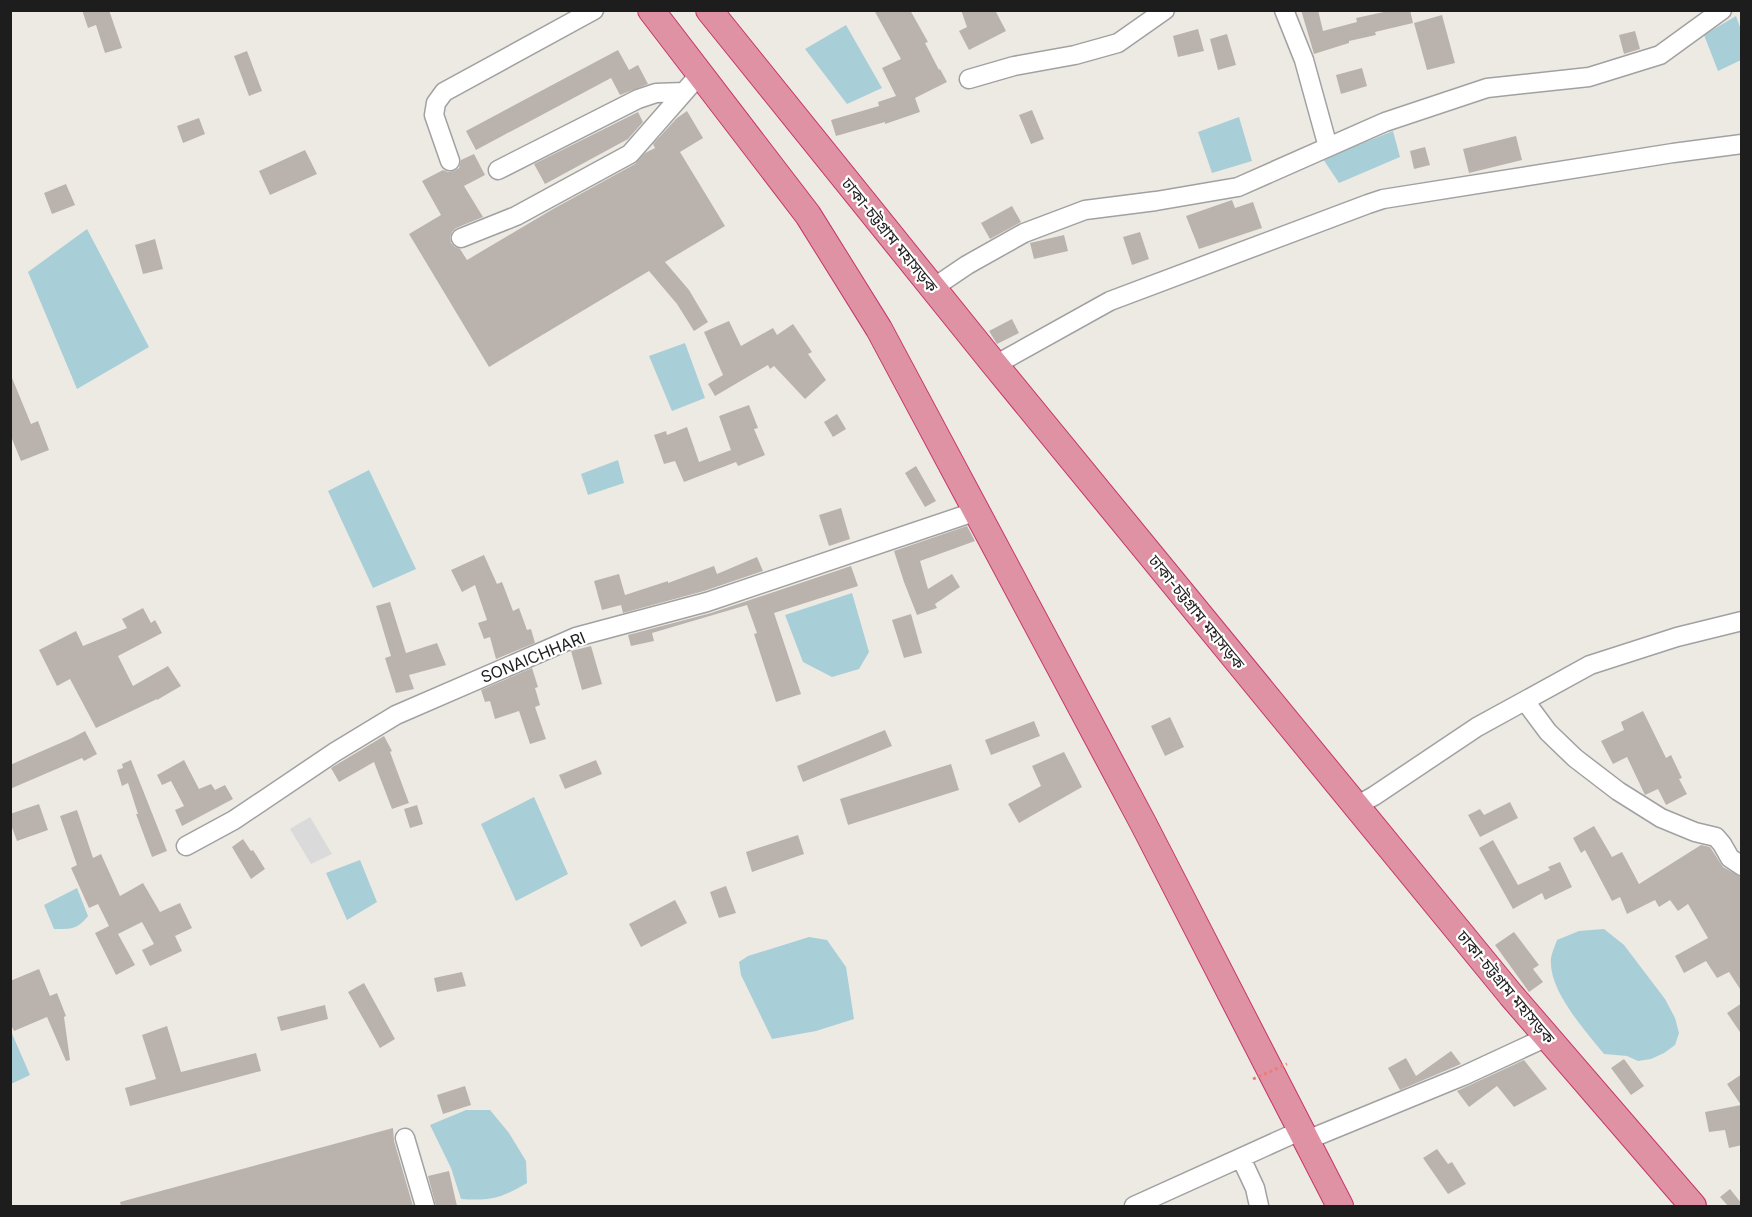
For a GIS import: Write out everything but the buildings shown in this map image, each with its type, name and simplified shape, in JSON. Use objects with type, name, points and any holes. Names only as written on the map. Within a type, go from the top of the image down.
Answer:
[{"type":"highway","points":[[651,10],[692,83],[814,225],[879,329],[1200,932],[1340,1206]]},
{"type":"highway","name":"ঢাকা-চট্টগ্রাম মহাসড়ক","points":[[709,10],[995,365],[1511,995],[1693,1206]]},
{"type":"street","points":[[450,161],[434,116],[436,103],[444,92],[594,10]]},
{"type":"street","points":[[969,79],[1014,66],[1075,55],[1118,43],[1165,10]]},
{"type":"street","points":[[1284,10],[1304,60],[1328,147]]},
{"type":"street","points":[[933,288],[967,265],[1024,233],[1085,210],[1238,187],[1385,122],[1487,88],[1589,77],[1660,55],[1722,10]]},
{"type":"street","points":[[498,170],[638,99],[692,83]]},
{"type":"street","points":[[461,238],[516,216],[630,154],[692,83]]},
{"type":"street","points":[[995,365],[1110,301],[1368,204],[1395,197],[1742,144]]},
{"type":"street","name":"SONAICHHARI","points":[[186,846],[234,820],[335,752],[396,715],[576,637],[707,602],[977,511]]},
{"type":"street","points":[[1356,806],[1477,727],[1590,665],[1677,637],[1742,621]]},
{"type":"street","points":[[1525,701],[1548,732],[1575,758],[1661,818],[1695,832],[1716,837],[1730,858],[1742,866]]},
{"type":"street","points":[[1134,1206],[1241,1158],[1463,1076],[1547,1037]]},
{"type":"street","points":[[405,1138],[425,1206]]},
{"type":"street","points":[[1241,1158],[1255,1188],[1259,1206]]},
{"type":"path","points":[[1253,1079],[1287,1064]]},
{"type":"shaded area","points":[[310,817],[332,854],[311,864],[290,829]]},
{"type":"water","points":[[1736,16],[1741,30],[1741,60],[1718,71],[1704,35]]},
{"type":"water","points":[[846,25],[882,88],[847,104],[805,49]]},
{"type":"water","points":[[1239,117],[1252,161],[1212,173],[1198,132]]},
{"type":"water","points":[[1393,131],[1400,157],[1339,183],[1323,159]]},
{"type":"water","points":[[87,229],[149,347],[77,389],[28,272]]},
{"type":"water","points":[[685,343],[705,398],[672,411],[649,356]]},
{"type":"water","points":[[618,460],[624,483],[588,495],[581,474]]},
{"type":"water","points":[[369,470],[416,569],[373,588],[328,491]]},
{"type":"water","points":[[852,593],[869,652],[859,669],[832,677],[803,662],[785,615]]},
{"type":"water","points":[[534,797],[568,874],[516,901],[481,824]]},
{"type":"water","points":[[360,860],[377,902],[347,920],[326,873]]},
{"type":"water","points":[[77,888],[88,916],[73,928],[54,929],[44,905]]},
{"type":"water","points":[[1604,929],[1624,945],[1665,999],[1675,1018],[1679,1033],[1675,1045],[1651,1059],[1638,1061],[1627,1056],[1604,1054],[1578,1022],[1555,984],[1551,958],[1557,940],[1579,931]]},
{"type":"water","points":[[809,937],[827,940],[846,967],[854,1019],[816,1031],[772,1039],[741,975],[739,962],[748,956]]},
{"type":"water","points":[[10,1029],[30,1075],[11,1084],[10,1084]]},
{"type":"water","points":[[466,1110],[490,1110],[509,1133],[526,1161],[527,1183],[496,1197],[461,1199],[451,1168],[430,1125]]}]
